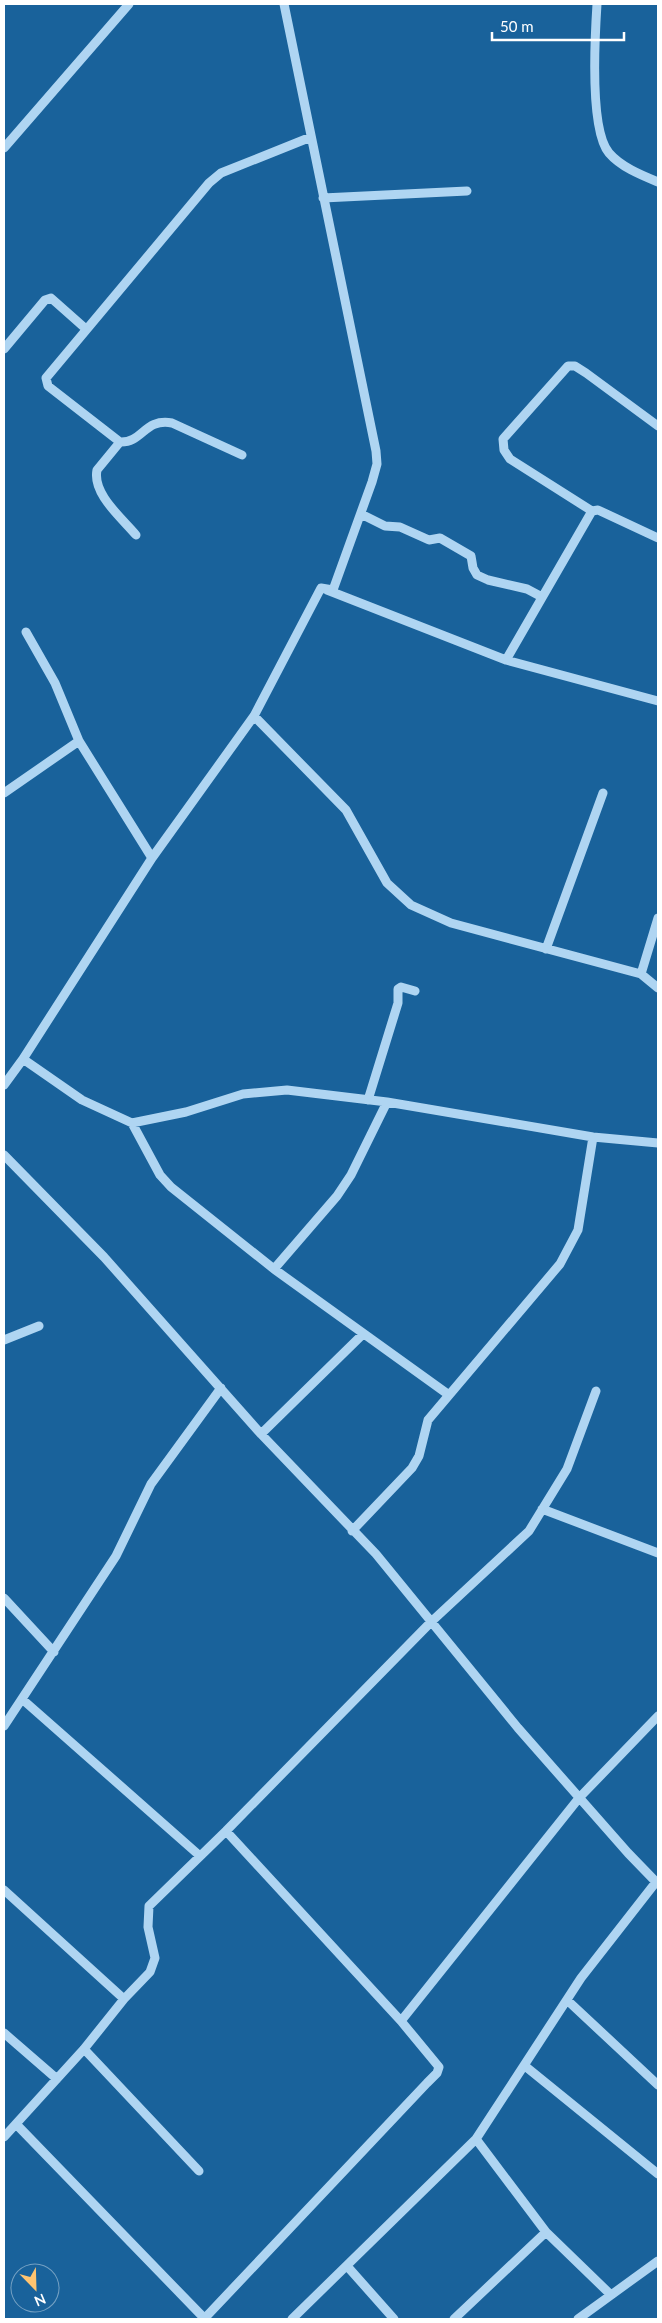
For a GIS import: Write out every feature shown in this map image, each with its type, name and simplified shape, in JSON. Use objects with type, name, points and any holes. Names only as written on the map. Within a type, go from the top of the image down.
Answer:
[{"type":"street","points":[[4,148],[130,4]]},
{"type":"street","points":[[284,4],[376,451],[377,464],[333,590],[321,588]]},
{"type":"street","points":[[597,4],[594,92],[607,151],[617,161],[658,182]]},
{"type":"street","points":[[242,455],[172,423],[163,421],[155,422],[129,442],[120,442],[82,414],[48,386],[46,382],[48,374],[209,183],[222,173],[311,137]]},
{"type":"street","points":[[323,198],[467,192]]},
{"type":"street","points":[[4,349],[45,300],[51,298],[86,329]]},
{"type":"street","points":[[658,426],[602,384],[575,366],[568,366],[514,425],[504,440],[504,450],[510,459],[592,511],[598,510],[658,538]]},
{"type":"street","points":[[120,442],[97,470],[96,476],[102,495],[136,535]]},
{"type":"street","points":[[506,660],[592,511]]},
{"type":"street","points":[[360,514],[386,526],[400,527],[429,540],[440,538],[471,556],[473,568],[477,575],[488,580],[527,589],[542,597]]},
{"type":"street","points":[[321,588],[506,660],[658,701]]},
{"type":"street","points":[[4,1085],[23,1059],[152,858],[254,716],[321,588]]},
{"type":"street","points":[[26,632],[55,683],[79,741],[152,858]]},
{"type":"street","points":[[254,716],[346,810],[387,883],[411,905],[451,923],[641,974],[658,988]]},
{"type":"street","points":[[4,793],[79,741]]},
{"type":"street","points":[[546,949],[602,793]]},
{"type":"street","points":[[641,974],[658,918]]},
{"type":"street","points":[[368,1100],[398,1003],[398,989],[401,987],[415,991]]},
{"type":"street","points":[[23,1059],[82,1100],[132,1123],[186,1112],[243,1094],[287,1090],[387,1102],[593,1137],[658,1143]]},
{"type":"street","points":[[274,1269],[337,1196],[351,1175],[387,1102]]},
{"type":"street","points":[[132,1123],[160,1175],[171,1187],[274,1269],[362,1335],[449,1395]]},
{"type":"street","points":[[352,1532],[412,1468],[419,1456],[428,1420],[560,1264],[572,1245],[578,1230],[593,1137]]},
{"type":"street","points":[[4,1155],[104,1257],[261,1434],[352,1532],[376,1554],[579,1798],[657,1883],[592,1963],[526,2066],[476,2139],[292,2319]]},
{"type":"street","points":[[4,1340],[39,1326]]},
{"type":"street","points":[[261,1434],[362,1335]]},
{"type":"street","points":[[4,1726],[116,1556],[151,1484],[221,1388]]},
{"type":"street","points":[[4,2138],[84,2049],[124,1999],[150,1972],[154,1958],[148,1927],[149,1906],[226,1831],[432,1622],[529,1531],[566,1470],[596,1391]]},
{"type":"street","points":[[542,1509],[658,1552]]},
{"type":"street","points":[[4,1598],[54,1652]]},
{"type":"street","points":[[22,1700],[200,1856]]},
{"type":"street","points":[[401,2021],[579,1798],[658,1716]]},
{"type":"street","points":[[16,2124],[205,2319],[437,2073],[437,2062],[226,1831]]},
{"type":"street","points":[[4,1890],[124,1999]]},
{"type":"street","points":[[567,2000],[658,2085]]},
{"type":"street","points":[[4,2033],[57,2079]]},
{"type":"street","points":[[84,2049],[198,2171]]},
{"type":"street","points":[[526,2066],[658,2174]]},
{"type":"street","points":[[476,2139],[546,2232],[610,2294]]},
{"type":"street","points":[[454,2319],[546,2232]]},
{"type":"street","points":[[578,2319],[658,2261]]},
{"type":"street","points":[[347,2266],[394,2319]]}]
